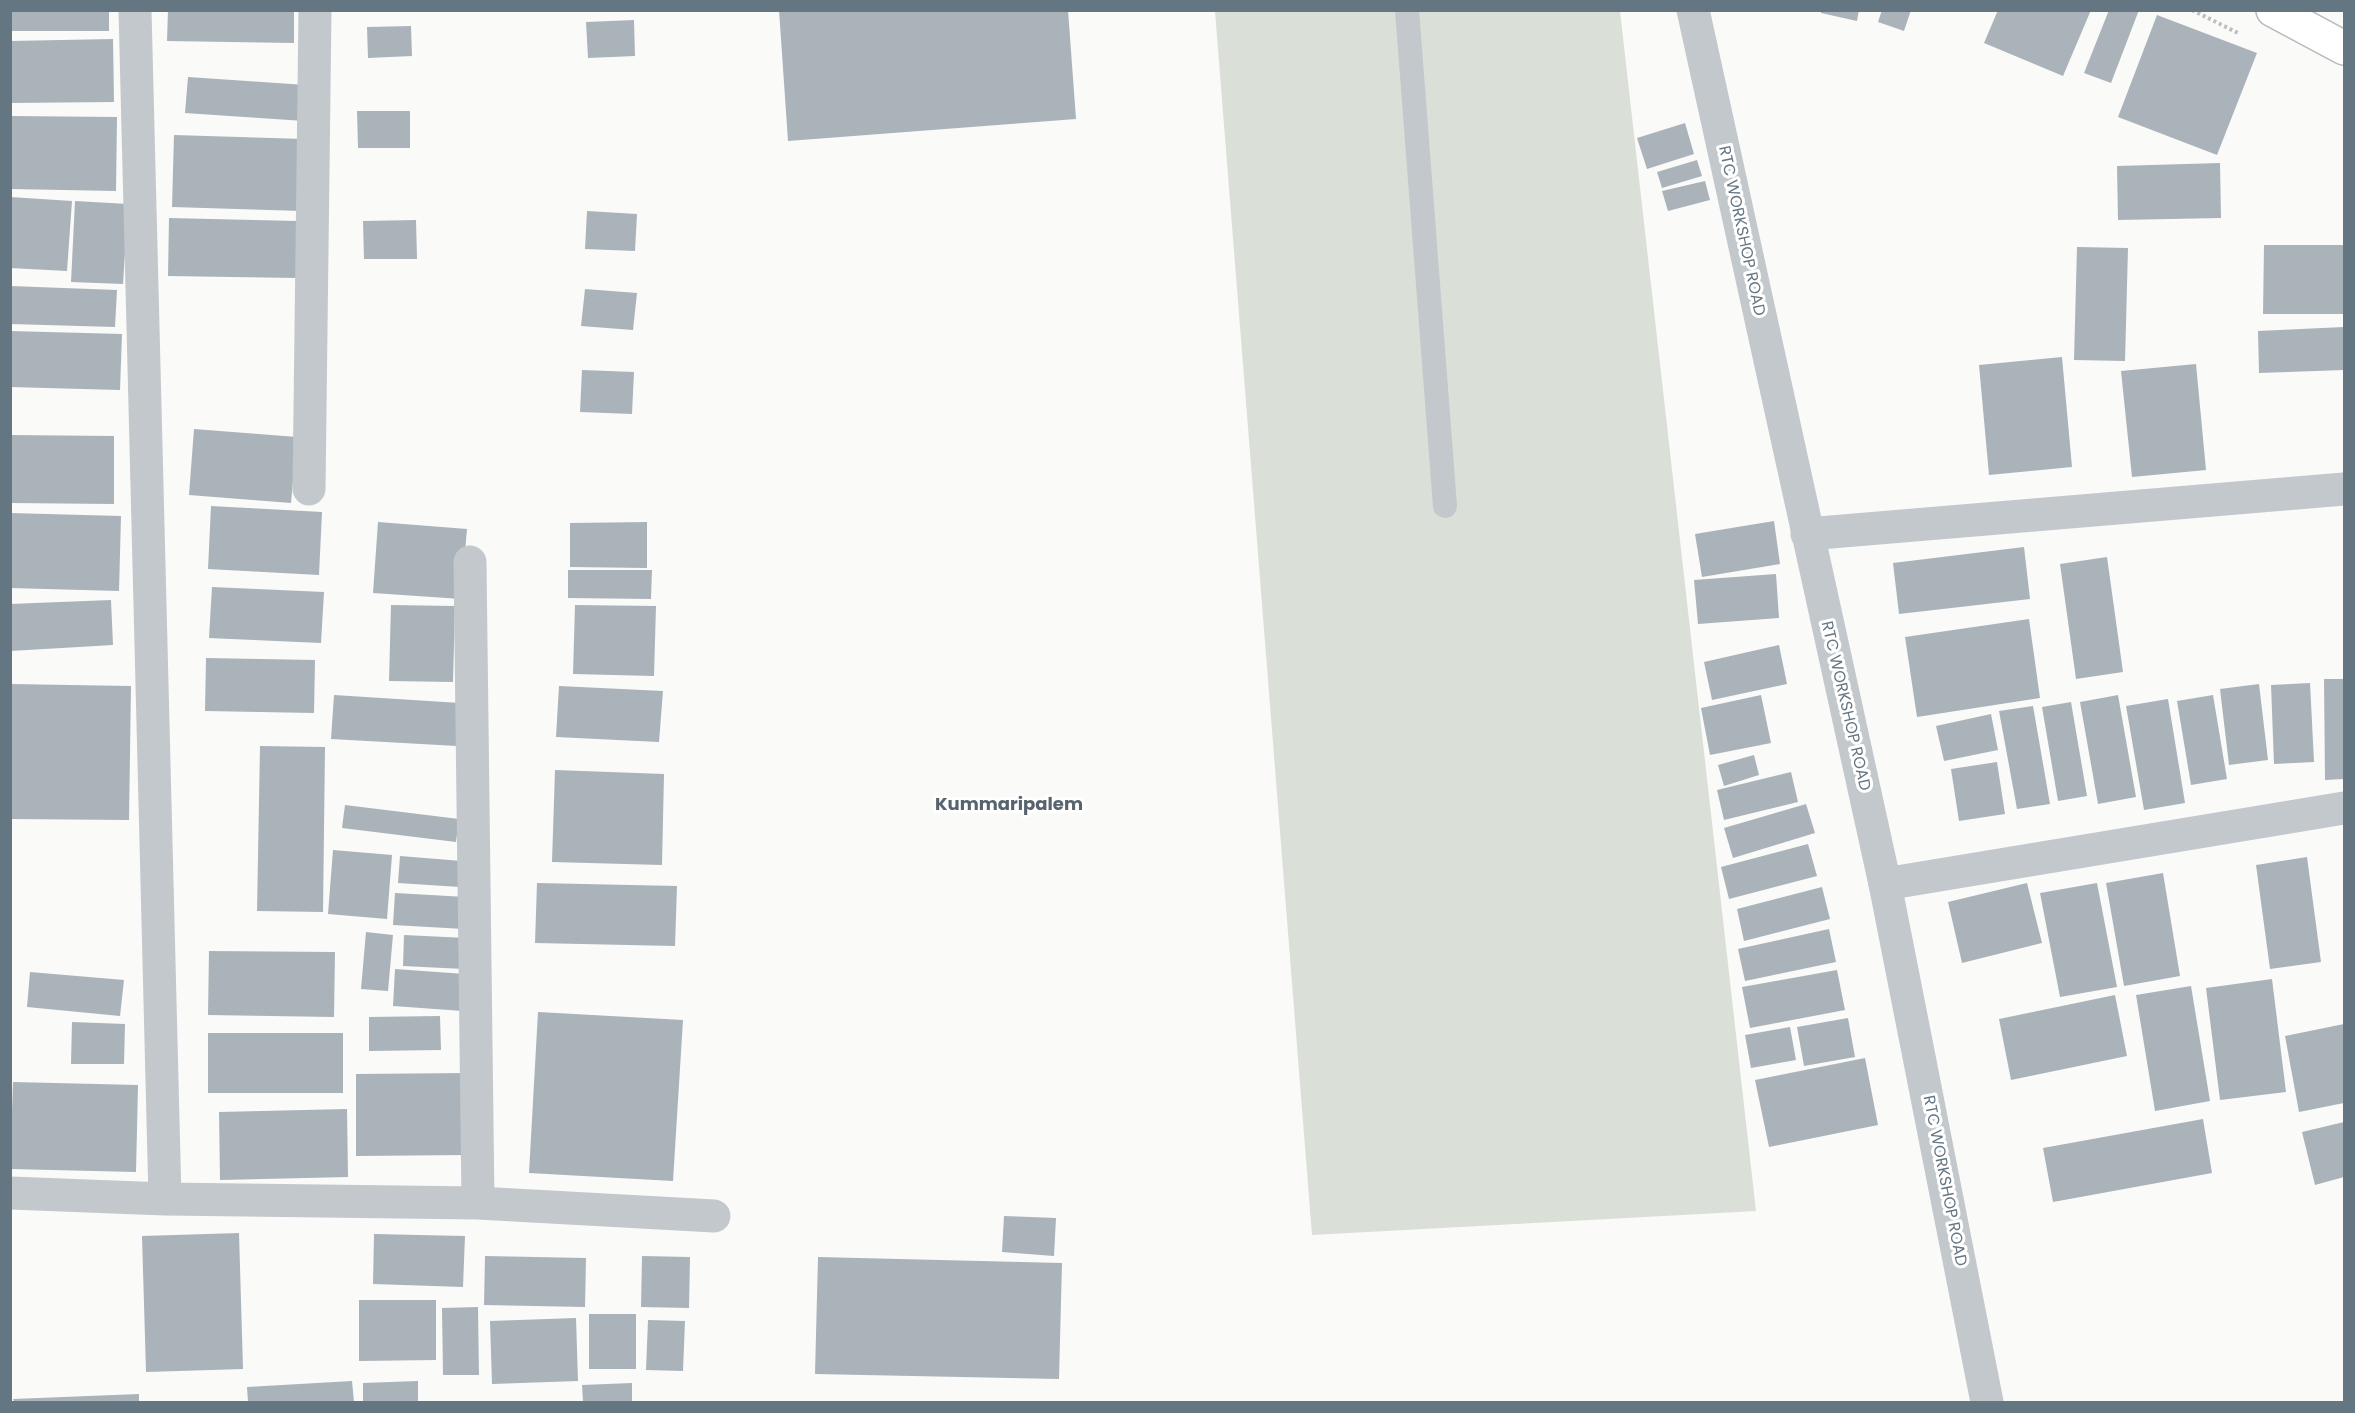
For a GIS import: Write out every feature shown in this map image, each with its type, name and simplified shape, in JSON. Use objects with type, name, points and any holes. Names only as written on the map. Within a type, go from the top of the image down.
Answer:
[{"type":"main road","points":[[2273,10],[2344,48]]},
{"type":"street","points":[[135,10],[165,1198]]},
{"type":"street","points":[[309,489],[315,10]]},
{"type":"street","name":"RTC WORKSHOP ROAD","points":[[1693,10],[1885,884],[1987,1402]]},
{"type":"street","points":[[1807,534],[2344,489]]},
{"type":"street","points":[[470,562],[478,1203]]},
{"type":"street","points":[[1885,884],[2344,808]]},
{"type":"street","points":[[10,1192],[165,1198],[478,1203],[714,1216]]},
{"type":"lane","points":[[1407,10],[1445,506]]},
{"type":"shaded area","points":[[1215,11],[1620,11],[1756,1211],[1312,1235]]},
{"type":"building","points":[[10,10],[109,10],[109,31],[10,31]]},
{"type":"building","points":[[168,10],[294,10],[294,43],[167,41]]},
{"type":"building","points":[[779,10],[1068,10],[1076,119],[788,141]]},
{"type":"building","points":[[1821,10],[1859,10],[1857,21],[1821,13]]},
{"type":"building","points":[[1882,10],[1911,10],[1904,31],[1878,22]]},
{"type":"building","points":[[1998,10],[2091,10],[2063,76],[1984,43]]},
{"type":"building","points":[[2109,10],[2139,10],[2111,83],[2084,73]]},
{"type":"building","points":[[2157,15],[2257,53],[2217,155],[2118,117]]},
{"type":"building","points":[[634,20],[635,56],[588,58],[586,22]]},
{"type":"building","points":[[411,26],[412,56],[368,58],[367,27]]},
{"type":"building","points":[[113,39],[114,102],[10,103],[10,41]]},
{"type":"building","points":[[188,77],[306,85],[304,121],[185,113]]},
{"type":"building","points":[[357,111],[410,111],[410,148],[358,148]]},
{"type":"building","points":[[10,116],[117,117],[116,191],[10,189]]},
{"type":"building","points":[[1685,123],[1694,154],[1647,169],[1637,138]]},
{"type":"building","points":[[174,135],[304,139],[302,211],[172,207]]},
{"type":"building","points":[[1697,160],[1702,176],[1662,188],[1657,172]]},
{"type":"building","points":[[2220,163],[2221,218],[2118,220],[2117,166]]},
{"type":"building","points":[[1705,181],[1710,200],[1668,211],[1662,191]]},
{"type":"building","points":[[10,197],[72,201],[67,271],[10,268]]},
{"type":"building","points":[[75,201],[128,204],[123,284],[71,282]]},
{"type":"building","points":[[587,211],[637,214],[635,251],[585,249]]},
{"type":"building","points":[[169,218],[297,221],[297,278],[168,276]]},
{"type":"building","points":[[416,220],[417,259],[364,259],[363,221]]},
{"type":"building","points":[[2264,245],[2344,245],[2344,314],[2263,314]]},
{"type":"building","points":[[2077,247],[2128,248],[2125,361],[2074,360]]},
{"type":"building","points":[[10,286],[117,290],[115,327],[10,324]]},
{"type":"building","points":[[585,289],[637,293],[633,330],[581,326]]},
{"type":"building","points":[[2344,327],[2344,370],[2259,373],[2258,331]]},
{"type":"building","points":[[10,331],[122,334],[120,390],[10,387]]},
{"type":"building","points":[[2062,357],[2072,467],[1989,475],[1979,365]]},
{"type":"building","points":[[2196,364],[2206,470],[2132,477],[2121,371]]},
{"type":"building","points":[[582,370],[634,372],[632,414],[580,412]]},
{"type":"building","points":[[194,429],[297,437],[291,503],[189,495]]},
{"type":"building","points":[[10,435],[114,436],[114,504],[10,503]]},
{"type":"building","points":[[211,506],[322,512],[319,575],[208,569]]},
{"type":"building","points":[[10,513],[121,516],[119,591],[10,588]]},
{"type":"building","points":[[1774,521],[1780,564],[1702,577],[1695,534]]},
{"type":"building","points":[[378,522],[467,529],[461,599],[373,593]]},
{"type":"building","points":[[647,522],[647,568],[570,567],[570,523]]},
{"type":"building","points":[[2024,547],[2030,599],[1899,614],[1893,563]]},
{"type":"building","points":[[2107,557],[2123,672],[2076,679],[2060,564]]},
{"type":"building","points":[[568,570],[652,570],[651,599],[568,598]]},
{"type":"building","points":[[1776,574],[1779,618],[1698,624],[1694,580]]},
{"type":"building","points":[[212,587],[324,592],[321,643],[209,638]]},
{"type":"building","points":[[111,600],[113,645],[10,651],[10,604]]},
{"type":"building","points":[[391,605],[455,606],[453,682],[389,681]]},
{"type":"building","points":[[575,605],[656,606],[654,676],[573,674]]},
{"type":"building","points":[[2029,619],[2040,698],[1917,717],[1905,637]]},
{"type":"building","points":[[1779,645],[1787,684],[1712,700],[1704,662]]},
{"type":"building","points":[[206,658],[315,660],[314,713],[205,711]]},
{"type":"building","points":[[2324,679],[2344,679],[2344,779],[2325,780]]},
{"type":"building","points":[[2310,683],[2314,762],[2274,764],[2271,685]]},
{"type":"building","points":[[10,684],[131,686],[129,820],[10,819]]},
{"type":"building","points":[[2259,684],[2268,760],[2229,765],[2220,689]]},
{"type":"building","points":[[559,686],[663,691],[659,742],[556,737]]},
{"type":"building","points":[[334,695],[460,703],[457,746],[331,739]]},
{"type":"building","points":[[1761,695],[1771,743],[1710,755],[1701,708]]},
{"type":"building","points":[[2118,695],[2136,797],[2098,804],[2080,702]]},
{"type":"building","points":[[2213,695],[2227,779],[2191,785],[2177,701]]},
{"type":"building","points":[[2168,699],[2185,803],[2144,810],[2126,706]]},
{"type":"building","points":[[2071,702],[2087,796],[2058,801],[2042,707]]},
{"type":"building","points":[[2033,706],[2050,804],[2017,809],[1999,711]]},
{"type":"building","points":[[1991,714],[1998,750],[1944,761],[1936,726]]},
{"type":"building","points":[[260,746],[325,747],[323,912],[257,911]]},
{"type":"building","points":[[1754,755],[1759,775],[1724,786],[1718,765]]},
{"type":"building","points":[[1997,762],[2005,814],[1959,821],[1951,769]]},
{"type":"building","points":[[555,770],[664,774],[662,865],[552,862]]},
{"type":"building","points":[[1791,772],[1798,802],[1724,820],[1717,790]]},
{"type":"building","points":[[1806,804],[1815,833],[1733,858],[1724,828]]},
{"type":"building","points":[[345,805],[459,819],[456,842],[342,828]]},
{"type":"building","points":[[1808,844],[1817,876],[1729,899],[1721,867]]},
{"type":"building","points":[[333,850],[392,855],[387,919],[328,914]]},
{"type":"building","points":[[400,856],[462,861],[460,887],[398,883]]},
{"type":"building","points":[[2307,857],[2321,962],[2270,969],[2256,865]]},
{"type":"building","points":[[2163,873],[2180,976],[2124,986],[2106,883]]},
{"type":"building","points":[[537,883],[677,886],[675,946],[535,943]]},
{"type":"building","points":[[2027,883],[2042,943],[1962,963],[1948,902]]},
{"type":"building","points":[[2097,883],[2117,987],[2060,997],[2040,893]]},
{"type":"building","points":[[1822,887],[1830,919],[1744,941],[1737,909]]},
{"type":"building","points":[[395,893],[466,897],[464,929],[393,925]]},
{"type":"building","points":[[1829,929],[1836,962],[1745,981],[1738,949]]},
{"type":"building","points":[[366,932],[393,935],[388,991],[361,989]]},
{"type":"building","points":[[404,935],[466,938],[464,969],[403,966]]},
{"type":"building","points":[[209,951],[335,952],[334,1017],[208,1015]]},
{"type":"building","points":[[395,969],[465,974],[463,1011],[393,1006]]},
{"type":"building","points":[[1837,970],[1845,1010],[1750,1028],[1742,987]]},
{"type":"building","points":[[30,972],[124,980],[120,1016],[27,1007]]},
{"type":"building","points":[[2272,979],[2286,1092],[2220,1100],[2206,988]]},
{"type":"building","points":[[2191,986],[2210,1101],[2155,1111],[2136,995]]},
{"type":"building","points":[[2115,995],[2127,1056],[2011,1080],[1999,1019]]},
{"type":"building","points":[[538,1012],[683,1020],[673,1181],[529,1173]]},
{"type":"building","points":[[440,1016],[441,1050],[369,1051],[369,1017]]},
{"type":"building","points":[[1848,1018],[1855,1057],[1804,1066],[1797,1027]]},
{"type":"building","points":[[72,1022],[125,1024],[124,1064],[71,1064]]},
{"type":"building","points":[[2344,1024],[2344,1103],[2299,1112],[2285,1036]]},
{"type":"building","points":[[1790,1027],[1796,1060],[1751,1068],[1745,1035]]},
{"type":"building","points":[[208,1033],[343,1033],[343,1093],[208,1093]]},
{"type":"building","points":[[1865,1058],[1878,1125],[1769,1147],[1755,1080]]},
{"type":"building","points":[[468,1073],[468,1155],[356,1156],[356,1074]]},
{"type":"building","points":[[13,1082],[138,1085],[136,1172],[10,1169]]},
{"type":"building","points":[[347,1109],[348,1177],[220,1180],[219,1112]]},
{"type":"building","points":[[2203,1119],[2212,1173],[2053,1202],[2043,1148]]},
{"type":"building","points":[[2344,1122],[2344,1177],[2315,1185],[2302,1132]]},
{"type":"building","points":[[1004,1216],[1056,1218],[1054,1256],[1002,1252]]},
{"type":"building","points":[[239,1233],[243,1369],[146,1372],[142,1236]]},
{"type":"building","points":[[374,1234],[465,1236],[463,1287],[373,1284]]},
{"type":"building","points":[[485,1256],[586,1258],[585,1307],[484,1305]]},
{"type":"building","points":[[642,1256],[690,1257],[689,1308],[641,1307]]},
{"type":"building","points":[[818,1257],[1062,1263],[1059,1379],[815,1374]]},
{"type":"building","points":[[359,1300],[436,1300],[436,1360],[359,1361]]},
{"type":"building","points":[[478,1307],[479,1375],[443,1375],[442,1308]]},
{"type":"building","points":[[589,1314],[636,1314],[636,1369],[589,1369]]},
{"type":"building","points":[[576,1318],[578,1381],[492,1384],[490,1321]]},
{"type":"building","points":[[648,1320],[685,1321],[683,1371],[646,1370]]},
{"type":"building","points":[[352,1381],[354,1402],[248,1402],[247,1387]]},
{"type":"building","points":[[418,1381],[418,1402],[363,1402],[363,1383]]},
{"type":"building","points":[[632,1383],[632,1402],[583,1402],[582,1385]]},
{"type":"building","points":[[139,1394],[139,1402],[14,1402],[13,1399]]},
{"type":"district","name":"Kummaripalem","points":[[1009,805]]}]
